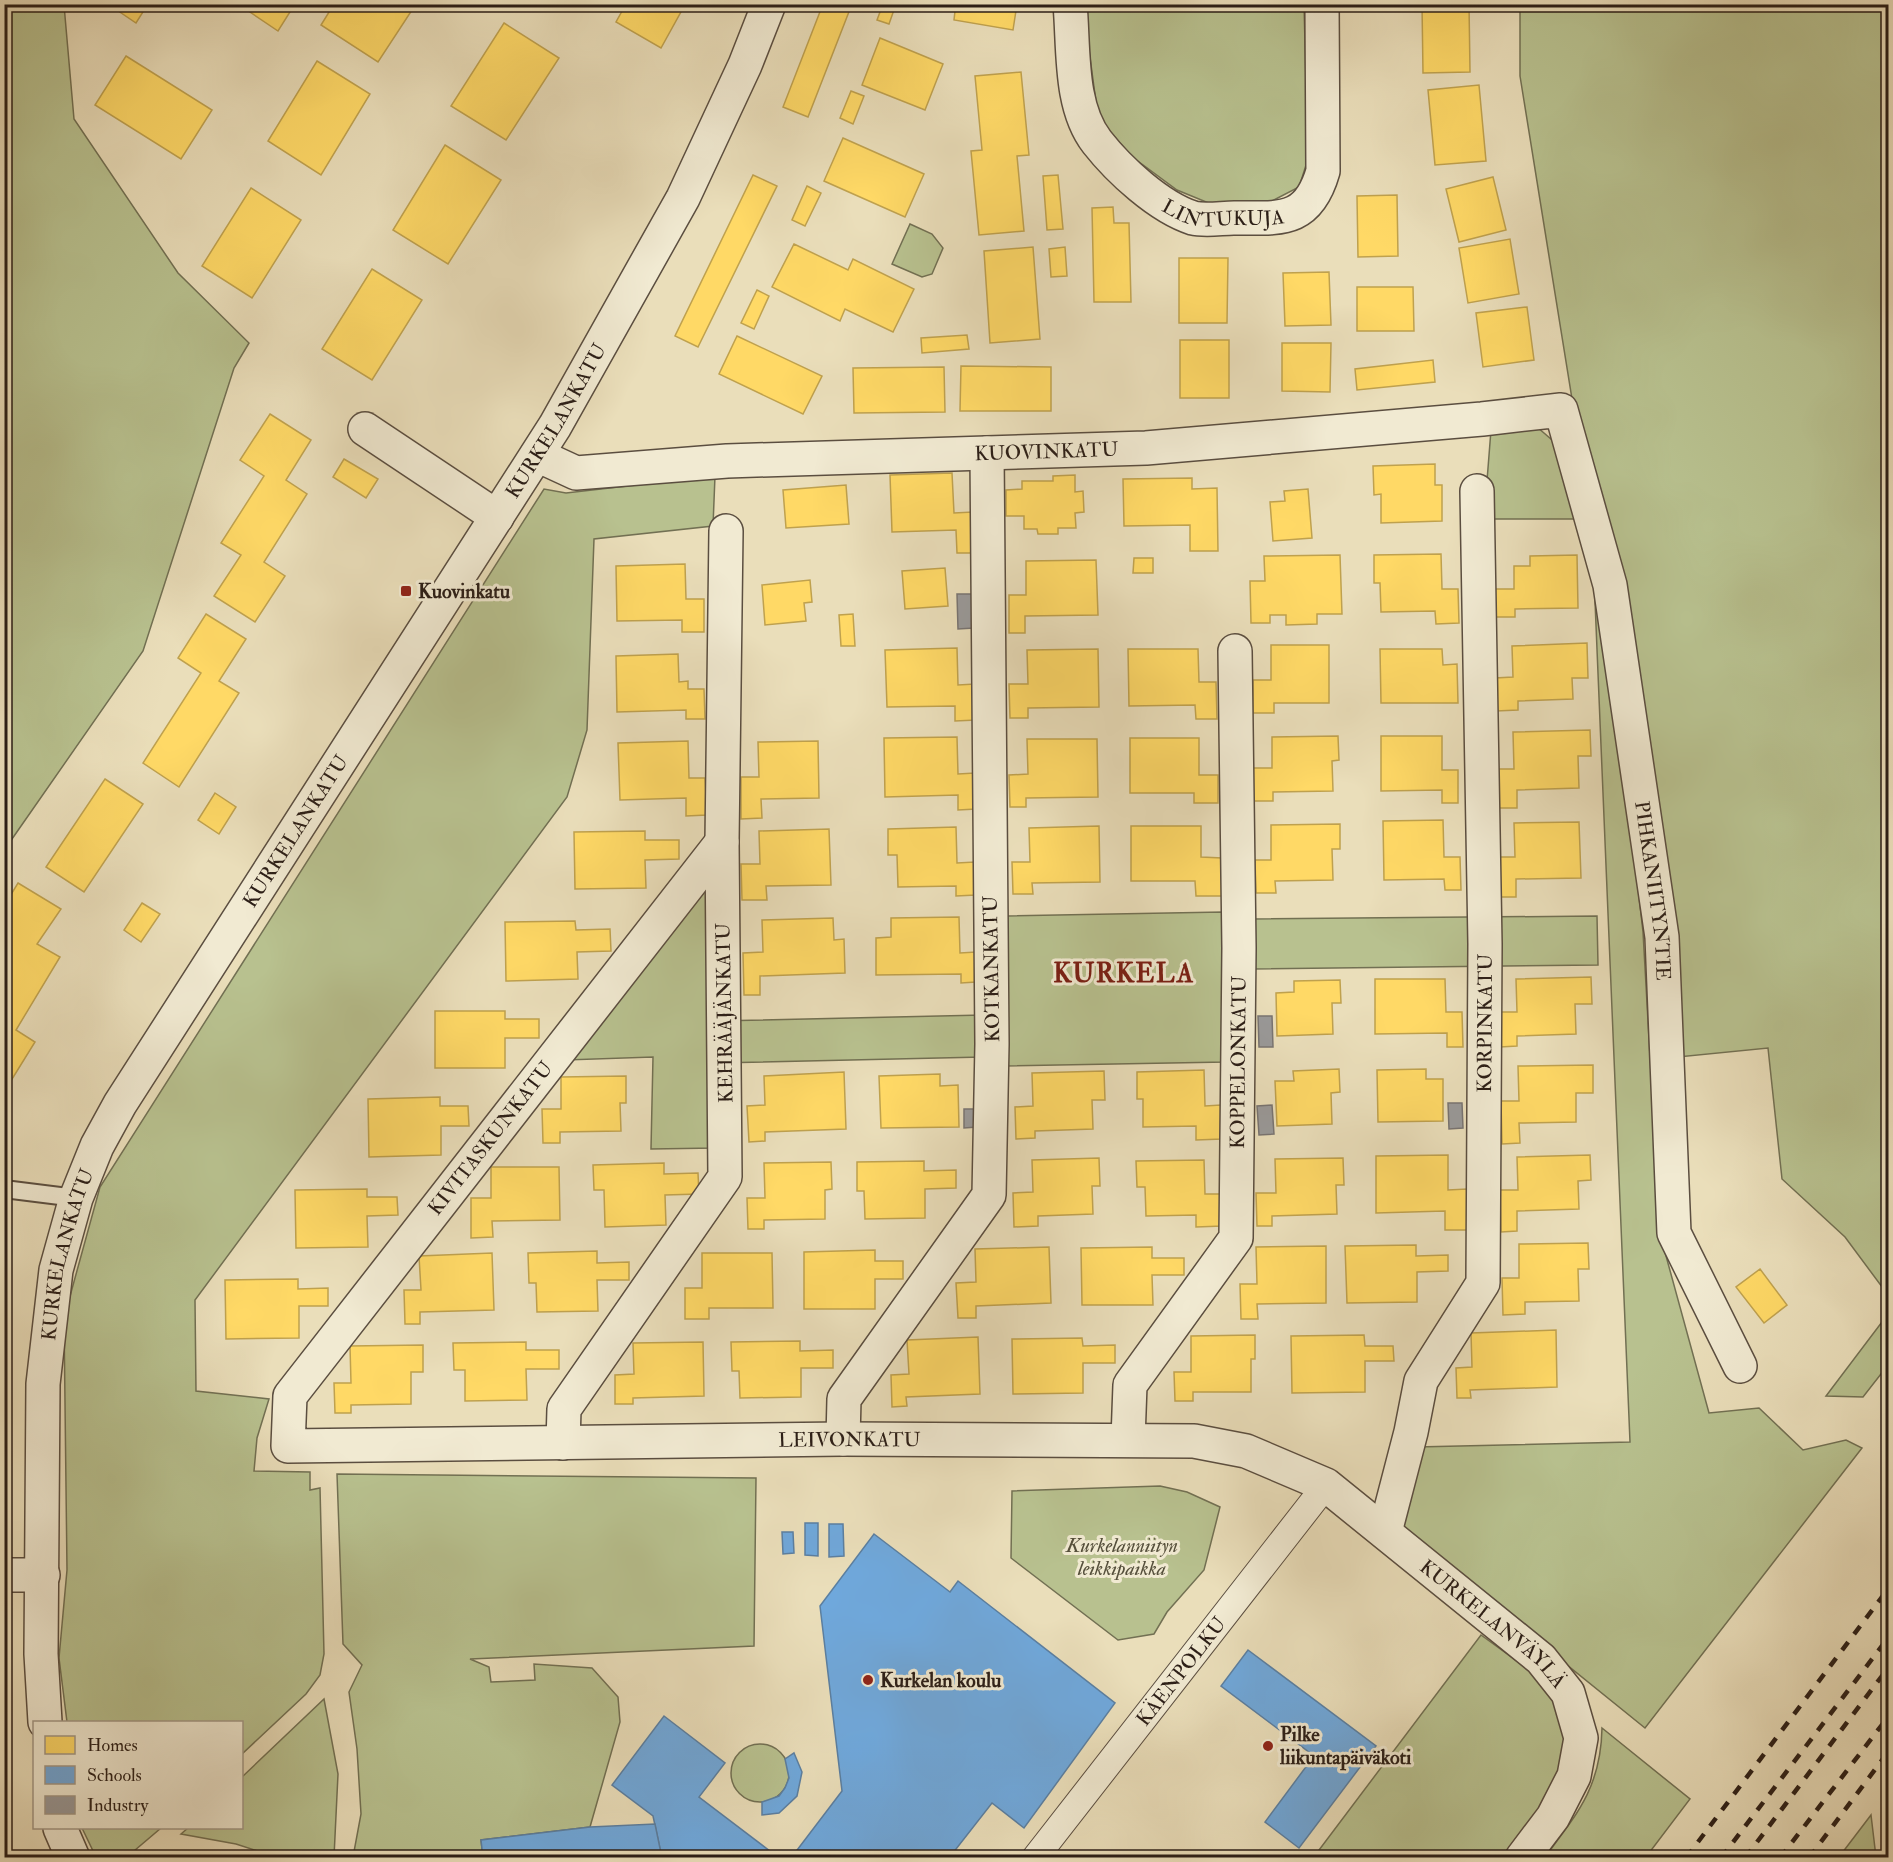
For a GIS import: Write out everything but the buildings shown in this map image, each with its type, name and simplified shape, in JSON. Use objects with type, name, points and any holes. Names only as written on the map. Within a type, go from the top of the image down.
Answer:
[{"type":"street","name":"KURKELANKATU","points":[[45,1721],[41,1654],[43,1384],[56,1270],[76,1198],[97,1146],[120,1104],[537,455],[683,198],[745,64],[769,4]]},
{"type":"street","name":"LINTUKUJA","points":[[1070,4],[1078,102],[1096,141],[1148,194],[1194,218],[1283,218],[1303,209],[1317,192],[1323,171],[1322,4]]},
{"type":"street","name":"KUOVINKATU","points":[[537,455],[576,473],[739,461],[1146,448],[1561,410]]},
{"type":"street","name":"PIHKANIITYNTIE","points":[[1561,410],[1610,585],[1662,937],[1674,1233],[1740,1366]]},
{"type":"street","points":[[365,429],[497,517]]},
{"type":"street","name":"KOTKANKATU","points":[[843,1439],[844,1399],[989,1195],[992,1044],[987,453]]},
{"type":"street","name":"KORPINKATU","points":[[1385,1532],[1412,1432],[1421,1381],[1483,1283],[1485,944],[1477,490]]},
{"type":"street","name":"KEHRÄÄJÄNKATU","points":[[563,1443],[564,1409],[725,1177],[722,842],[726,531]]},
{"type":"street","name":"KOPPELONKATU","points":[[1128,1439],[1130,1385],[1236,1238],[1239,948],[1235,651]]},
{"type":"street","name":"KIVITASKUNKATU","points":[[288,1446],[290,1396],[722,842]]},
{"type":"street","name":"LEIVONKATU","points":[[288,1446],[843,1439],[1194,1440],[1246,1450],[1326,1485],[1385,1532]]},
{"type":"street","name":"KÄENPOLKU","points":[[1035,1857],[1326,1485]]},
{"type":"street","name":"KURKELANVÄYLÄ","points":[[1385,1532],[1541,1659],[1568,1693],[1581,1738],[1574,1776],[1553,1817],[1522,1857]]},
{"type":"street","points":[[4,1575],[43,1575]]},
{"type":"street","points":[[61,1829],[73,1857]]},
{"type":"lane","points":[[4,1189],[76,1198]]},
{"type":"green space","points":[[5,4],[64,5],[74,119],[178,273],[249,343],[234,368],[143,651],[5,849]]},
{"type":"green space","points":[[1083,5],[1304,5],[1308,159],[1299,187],[1272,201],[1211,204],[1177,190],[1131,156],[1098,117]]},
{"type":"green space","points":[[1520,5],[1888,5],[1888,1295],[1845,1237],[1782,1179],[1768,1048],[1678,1057],[1520,76]]},
{"type":"green space","points":[[910,224],[932,234],[943,248],[932,274],[922,277],[892,264]]},
{"type":"green space","points":[[1537,427],[1559,446],[1582,519],[1484,519],[1491,430]]},
{"type":"green space","points":[[715,476],[713,526],[594,539],[587,730],[567,797],[195,1300],[196,1391],[269,1399],[257,1438],[254,1471],[310,1472],[310,1490],[320,1488],[324,1654],[320,1675],[306,1694],[243,1753],[243,1721],[67,1721],[59,1658],[67,1570],[64,1318],[100,1187],[544,489],[566,493]]},
{"type":"green space","points":[[1593,553],[1604,586],[1643,932],[1660,1234],[1709,1413],[1759,1408],[1803,1450],[1846,1440],[1862,1448],[1645,1728],[1400,1530],[1416,1447],[1630,1442]]},
{"type":"green space","points":[[709,875],[714,1021],[984,1015],[983,1057],[716,1063],[716,1148],[651,1149],[653,1057],[566,1060]]},
{"type":"green space","points":[[1223,912],[1226,1062],[1005,1066],[1006,916]]},
{"type":"green space","points":[[1597,916],[1598,965],[1252,969],[1251,919]]},
{"type":"green space","points":[[1888,1314],[1888,1365],[1863,1397],[1826,1396]]},
{"type":"green space","points":[[337,1474],[756,1478],[754,1646],[470,1659],[489,1667],[491,1682],[535,1680],[534,1664],[592,1668],[618,1697],[620,1722],[590,1827],[481,1840],[483,1857],[353,1857],[361,1814],[357,1749],[349,1692],[362,1665],[343,1644]]},
{"type":"green space","name":"Kurkelanniityn leikkipaikka","points":[[1160,1486],[1187,1492],[1220,1507],[1204,1570],[1167,1612],[1154,1634],[1118,1640],[1011,1558],[1012,1491]]},
{"type":"green space","points":[[1481,1635],[1546,1682],[1568,1728],[1564,1774],[1510,1857],[1313,1858]]},
{"type":"green space","points":[[324,1699],[338,1774],[334,1857],[276,1857],[236,1844],[181,1834],[187,1829],[243,1829],[243,1776]]},
{"type":"green space","points":[[1602,1728],[1690,1799],[1646,1857],[1545,1857],[1586,1798],[1597,1766]]},
{"type":"green space","points":[[760,1744],[771,1746],[784,1757],[789,1773],[787,1784],[776,1797],[760,1802],[749,1800],[736,1789],[731,1773],[733,1762],[744,1749]]},
{"type":"green space","points":[[1871,1815],[1876,1857],[1839,1857]]},
{"type":"green space","points":[[82,1829],[160,1829],[128,1856],[96,1857]]},
{"type":"railway","points":[[1686,1858],[1888,1589]]},
{"type":"railway","points":[[1721,1858],[1888,1638]]},
{"type":"railway","points":[[1745,1858],[1888,1668]]},
{"type":"railway","points":[[1780,1858],[1888,1717]]},
{"type":"railway","points":[[1809,1858],[1888,1752]]},
{"type":"place","name":"Kuovinkatu","points":[[406,591]]},
{"type":"place","name":"Kurkelan koulu","points":[[868,1680]]},
{"type":"place","name":"Pilke liikuntapäiväkoti","points":[[1268,1746]]},
{"type":"district","name":"KURKELA","points":[[1124,973]]}]
